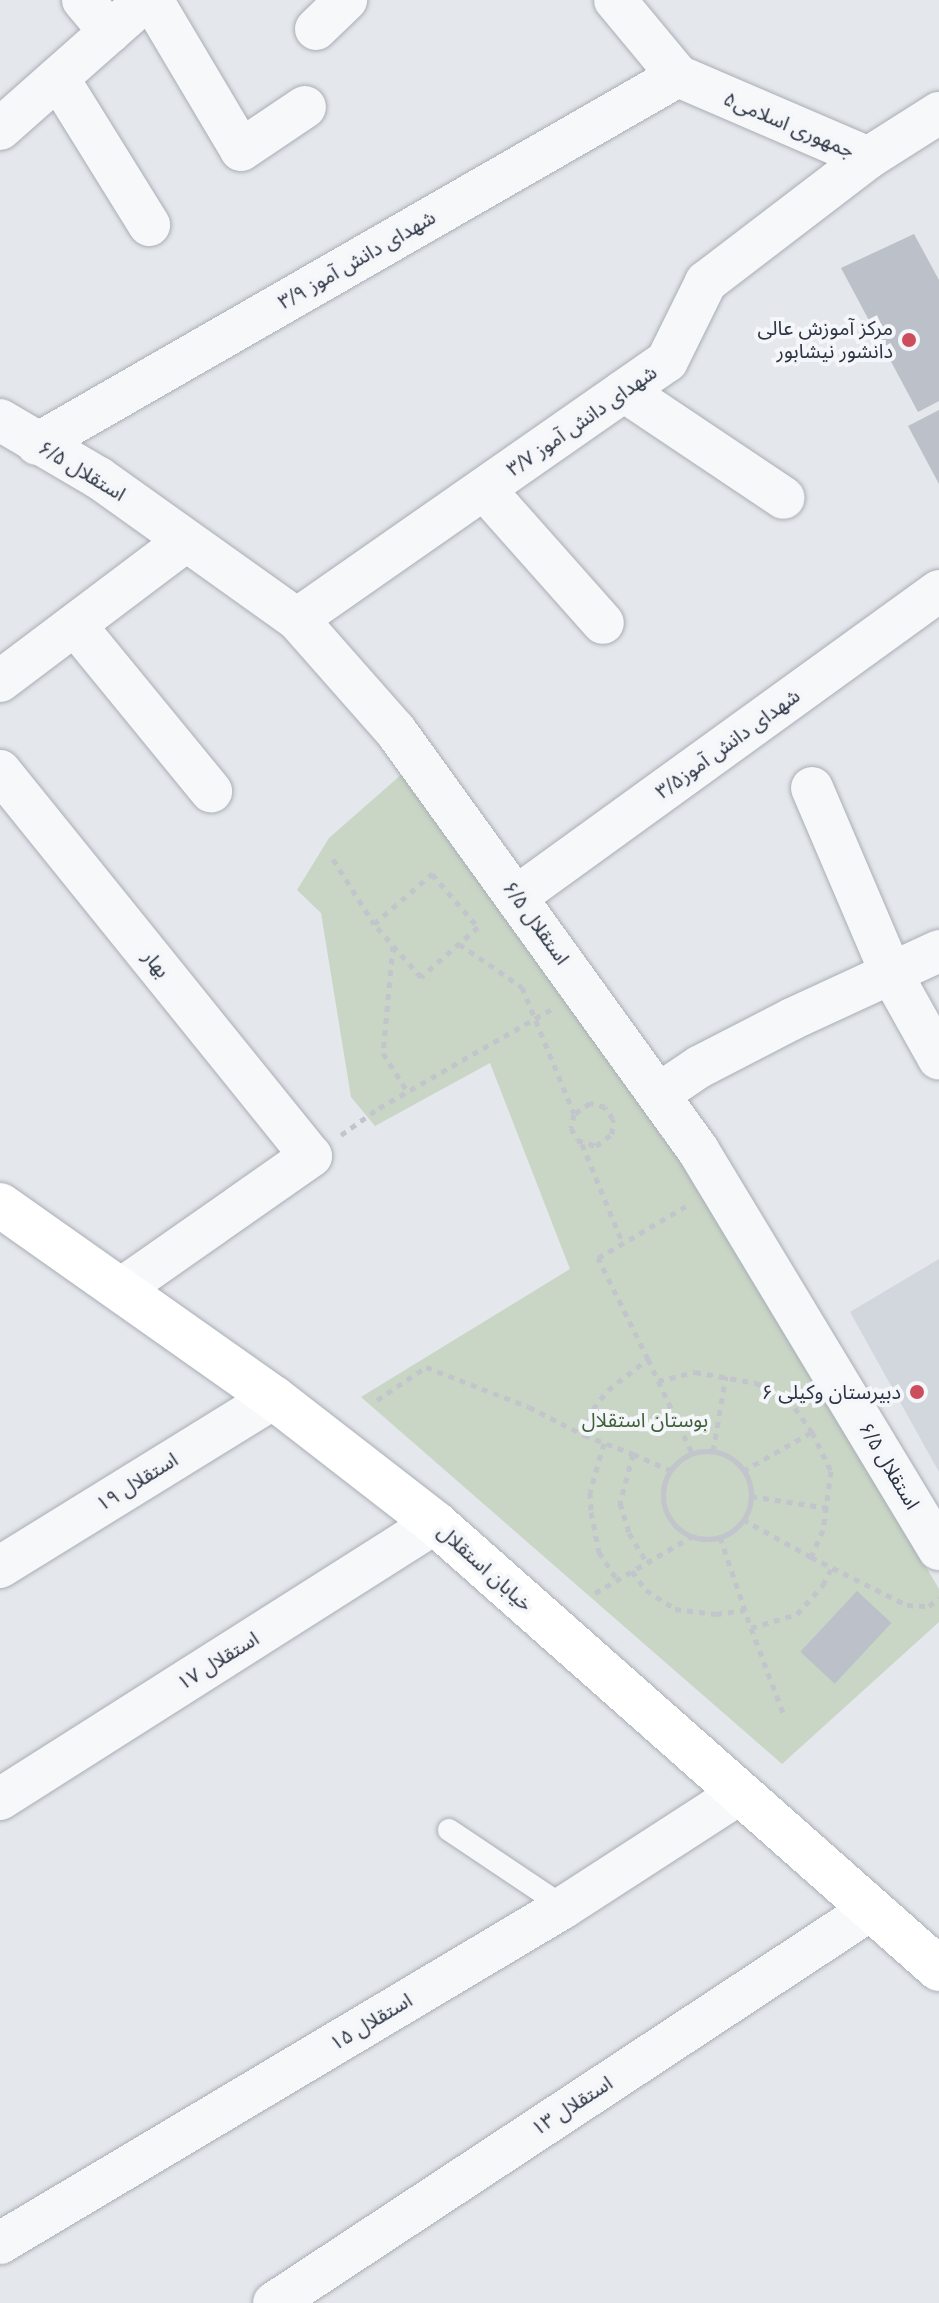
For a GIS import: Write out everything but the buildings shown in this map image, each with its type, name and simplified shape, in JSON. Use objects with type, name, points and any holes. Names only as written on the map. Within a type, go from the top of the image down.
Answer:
[{"type":"main road","name":"خیابان استقلال","points":[[0,1205],[274,1398],[435,1523],[939,1969]]},
{"type":"street","points":[[83,0],[110,32]]},
{"type":"street","points":[[0,129],[149,0],[241,150],[305,107]]},
{"type":"street","points":[[316,29],[346,0]]},
{"type":"street","points":[[615,0],[678,76]]},
{"type":"street","name":"جمهوری اسلامی۵","points":[[678,76],[868,158],[939,113]]},
{"type":"street","name":"شهدای دانش آموز ۳/۹","points":[[37,444],[678,76]]},
{"type":"street","points":[[58,78],[149,225]]},
{"type":"street","name":"شهدای دانش آموز ۳/۷","points":[[297,619],[667,361],[706,282],[868,158]]},
{"type":"street","points":[[624,391],[784,498]]},
{"type":"street","name":"استقلال ۶/۵","points":[[0,420],[99,478],[297,619],[395,730],[659,1094],[720,1186],[939,1549]]},
{"type":"street","points":[[484,489],[603,623]]},
{"type":"street","points":[[0,681],[186,541]]},
{"type":"street","name":"شهدای دانش آموز۳/۵","points":[[516,897],[939,591]]},
{"type":"street","points":[[75,625],[211,791]]},
{"type":"street","name":"بهار","points":[[0,771],[311,1156]]},
{"type":"street","points":[[812,788],[891,973],[939,1059]]},
{"type":"street","points":[[659,1094],[699,1067],[792,1019],[939,951]]},
{"type":"street","points":[[121,1289],[311,1156]]},
{"type":"street","name":"استقلال ۱۹","points":[[0,1567],[274,1398]]},
{"type":"street","name":"استقلال ۱۷","points":[[0,1799],[435,1523]]},
{"type":"street","name":"استقلال ۱۵","points":[[0,2243],[564,1907],[739,1794]]},
{"type":"street","name":"استقلال ۱۳","points":[[274,2303],[870,1910]]},
{"type":"lane","points":[[449,1830],[564,1907]]},
{"type":"path","points":[[333,859],[374,924],[421,977],[478,927],[432,874],[374,924]]},
{"type":"path","points":[[459,944],[522,987],[574,1114],[573,1134],[582,1144],[623,1244]]},
{"type":"path","points":[[393,945],[383,1053],[407,1091]]},
{"type":"path","points":[[311,1156],[407,1091],[584,991]]},
{"type":"path","points":[[574,1114],[583,1105],[598,1104],[613,1119],[608,1140],[596,1146],[582,1144]]},
{"type":"path","points":[[692,1453],[598,1258],[720,1186]]},
{"type":"path","points":[[584,1435],[593,1409],[608,1390],[648,1359]]},
{"type":"path","points":[[377,1400],[426,1367],[529,1407],[584,1435],[670,1470]]},
{"type":"path","points":[[658,1381],[695,1372],[726,1376],[777,1391],[788,1398],[812,1432],[831,1471],[828,1508],[811,1557]]},
{"type":"path","points":[[713,1451],[726,1376]]},
{"type":"path","points":[[743,1471],[812,1432]]},
{"type":"path","points":[[604,1443],[590,1492],[591,1512],[599,1552],[617,1580]]},
{"type":"path","points":[[595,1593],[692,1537],[720,1537],[744,1520],[751,1496],[743,1471],[727,1456],[713,1451],[692,1453],[670,1470],[662,1492],[663,1506],[669,1520],[692,1537]]},
{"type":"path","points":[[633,1454],[620,1503],[629,1533],[647,1563]]},
{"type":"path","points":[[751,1496],[828,1508]]},
{"type":"path","points":[[744,1520],[831,1569],[907,1605],[929,1606],[939,1598]]},
{"type":"path","points":[[720,1537],[785,1718]]},
{"type":"path","points":[[751,1628],[797,1614],[823,1585],[831,1569]]},
{"type":"path","points":[[632,1571],[646,1590],[675,1609],[716,1614],[745,1610]]},
{"type":"shaded area","name":"دبیرستان وکیلی ۶","points":[[939,1259],[939,1472],[850,1312]]},
{"type":"green space","name":"بوستان استقلال","points":[[402,774],[699,1182],[939,1589],[939,1622],[782,1764],[361,1397],[570,1269],[490,1063],[375,1126],[351,1097],[321,913],[297,890],[329,838]]},
{"type":"place","name":"مرکز آموزش عالی دانشور نیشابور","points":[[909,340]]},
{"type":"place","name":"دبیرستان وکیلی ۶","points":[[917,1392]]}]
